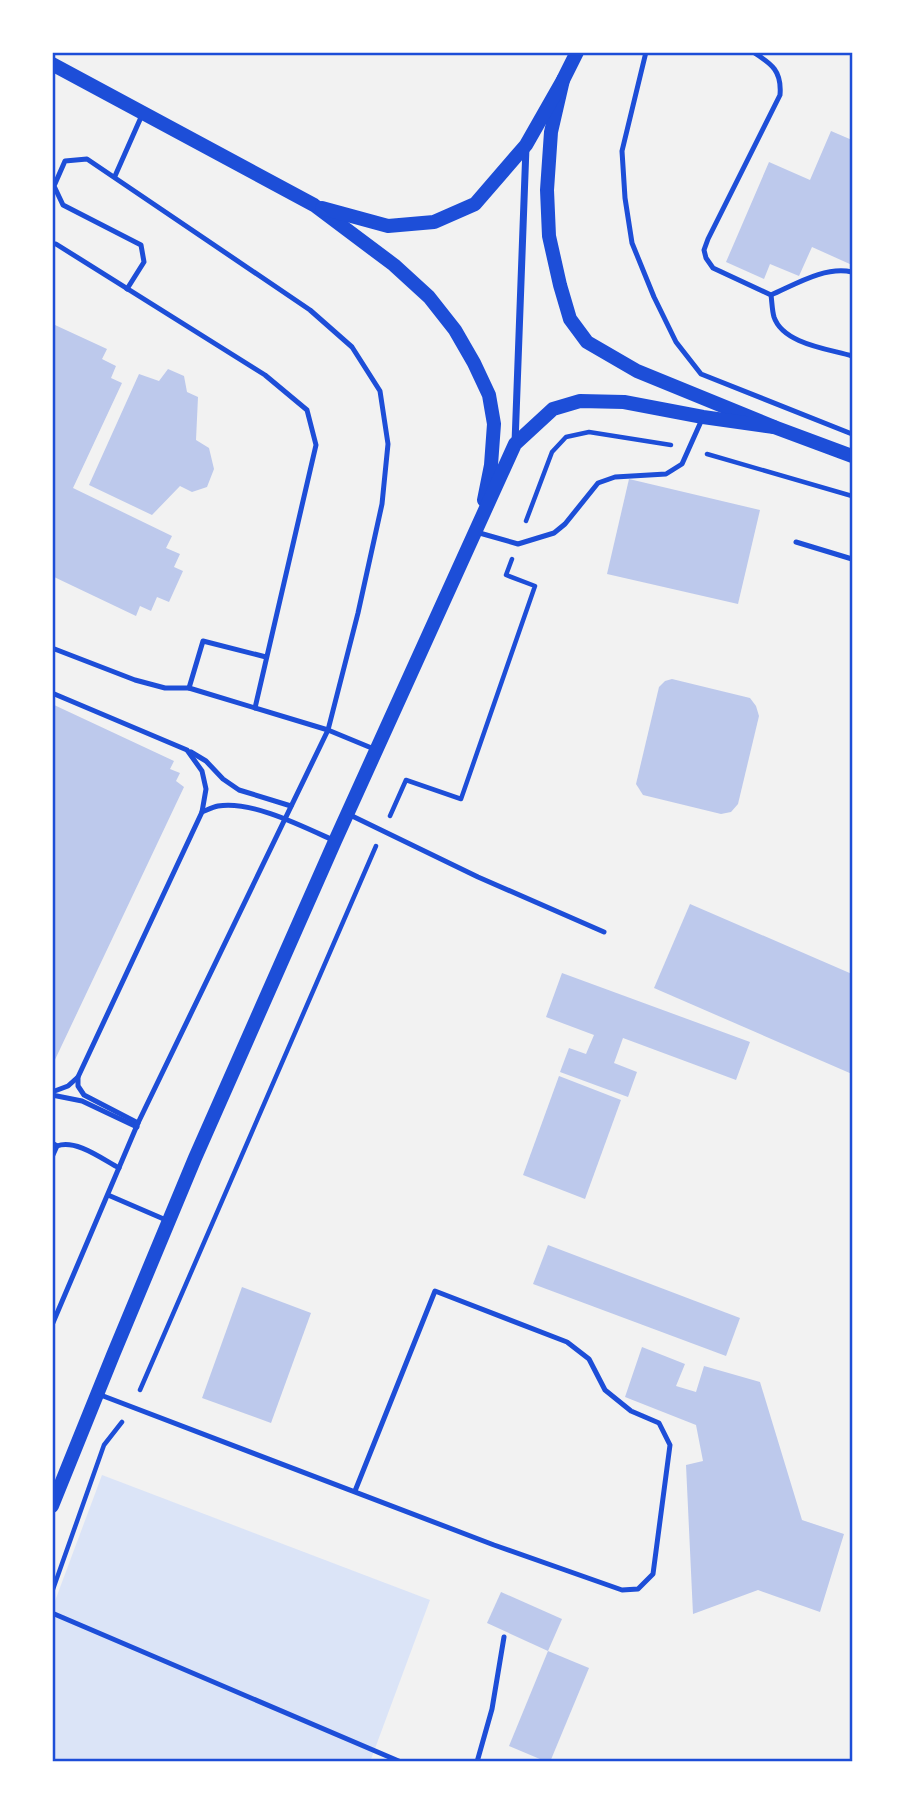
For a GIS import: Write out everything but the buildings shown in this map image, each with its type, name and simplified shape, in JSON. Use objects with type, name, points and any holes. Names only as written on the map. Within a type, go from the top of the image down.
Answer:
[{"type":"main road","points":[[314,205],[388,226],[434,222],[475,204],[526,145],[577,52]]},
{"type":"main road","points":[[52,64],[314,205],[394,265],[429,297],[456,330],[489,395],[494,424],[491,465],[477,527]]},
{"type":"main road","points":[[563,80],[551,132],[549,236],[570,319],[587,342],[637,372],[852,456]]},
{"type":"main road","points":[[52,1506],[168,1221],[335,841],[515,443],[553,409],[580,401],[624,402],[774,427]]},
{"type":"street","points":[[515,443],[526,145]]},
{"type":"lane","points":[[646,52],[622,151],[625,198],[632,243],[676,342],[701,374],[852,434]]},
{"type":"lane","points":[[753,52],[766,60],[776,71],[781,83],[780,95],[708,239],[704,250],[706,258],[713,268],[771,295],[817,275],[840,270],[852,272]]},
{"type":"lane","points":[[115,176],[143,113]]},
{"type":"lane","points":[[52,1325],[138,1125],[328,730],[382,504],[388,444],[380,391],[352,347],[310,310],[136,193],[115,176],[87,159],[65,161],[53,188],[63,205],[141,246],[144,262],[127,289]]},
{"type":"lane","points":[[52,244],[265,375],[307,410],[316,445],[255,708]]},
{"type":"lane","points":[[771,295],[774,318],[781,330],[798,341],[852,356]]},
{"type":"lane","points":[[477,527],[518,544],[554,533],[565,524],[598,483],[615,477],[666,474],[682,464],[703,417]]},
{"type":"lane","points":[[796,542],[852,559]]},
{"type":"lane","points":[[189,688],[203,641],[266,657]]},
{"type":"lane","points":[[52,648],[135,680],[165,688],[189,688],[328,730],[376,750]]},
{"type":"lane","points":[[52,693],[187,750],[206,761],[223,779],[239,790],[291,806]]},
{"type":"lane","points":[[52,1093],[68,1086],[78,1077],[202,812],[206,789],[202,771],[187,750]]},
{"type":"lane","points":[[202,812],[217,806],[243,806],[285,819],[335,841]]},
{"type":"lane","points":[[348,814],[478,877],[604,932]]},
{"type":"lane","points":[[78,1077],[78,1086],[84,1096],[138,1125]]},
{"type":"lane","points":[[52,1093],[82,1101],[138,1125]]},
{"type":"lane","points":[[52,1157],[55,1144],[75,1144],[119,1168]]},
{"type":"lane","points":[[108,1195],[168,1221]]},
{"type":"lane","points":[[98,1394],[494,1545],[622,1590],[638,1589],[653,1574],[670,1445],[659,1423],[631,1411],[605,1390],[589,1359],[568,1342],[435,1291],[355,1491]]},
{"type":"lane","points":[[52,1613],[401,1762]]},
{"type":"lane","points":[[477,1762],[492,1709],[504,1637]]},
{"type":"path","points":[[52,1592],[104,1445],[133,1407],[406,780],[461,799],[535,586],[506,575],[552,452],[566,437],[589,432],[689,448],[852,496]]},
{"type":"shaded area","points":[[102,1475],[430,1600],[370,1762],[53,1761],[52,1609]]}]
